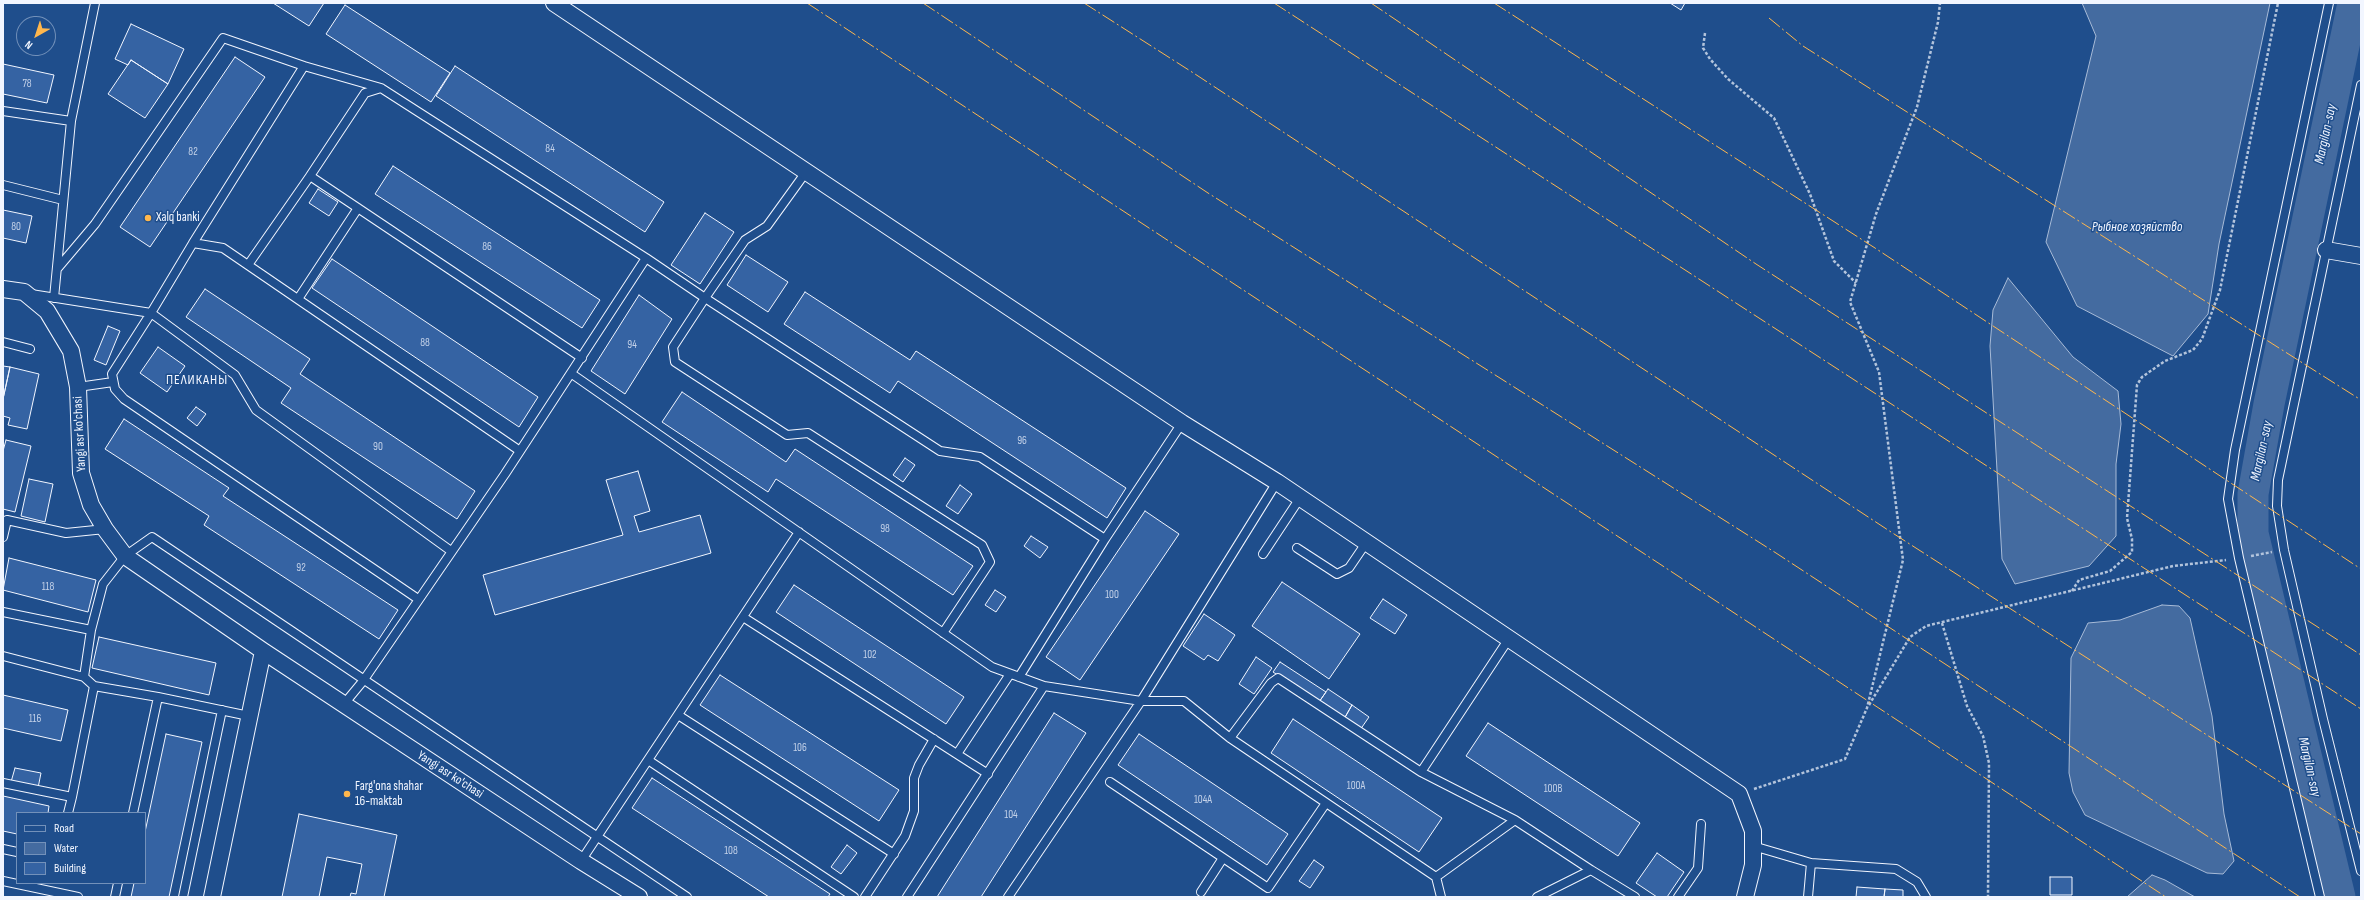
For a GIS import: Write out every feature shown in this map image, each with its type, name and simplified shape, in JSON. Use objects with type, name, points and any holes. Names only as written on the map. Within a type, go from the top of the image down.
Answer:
[{"type":"street","points":[[554,3],[1182,423],[1277,482],[1508,640],[1739,794],[1754,831],[1753,865],[1745,897]]},
{"type":"street","points":[[2326,250],[2361,256]]},
{"type":"street","points":[[3,289],[24,292]]},
{"type":"street","name":"Yangi asr ko'chasi","points":[[24,292],[47,311],[71,351],[78,387],[81,473],[91,505],[105,529],[125,556],[263,651],[581,861],[639,897]]},
{"type":"street","points":[[212,897],[263,651]]},
{"type":"lane","points":[[54,298],[71,121],[94,3]]},
{"type":"lane","points":[[2320,897],[2239,558],[2228,498],[2235,450],[2329,3]]},
{"type":"lane","points":[[56,269],[95,224],[223,38],[304,66],[381,88],[646,258],[940,451],[980,457],[1105,539]]},
{"type":"lane","points":[[304,66],[112,374],[113,382],[115,389],[124,399],[418,599]]},
{"type":"lane","points":[[2361,85],[2278,480],[2277,506],[2284,550],[2323,719],[2361,871]]},
{"type":"lane","points":[[248,265],[310,176],[365,93],[381,88]]},
{"type":"lane","points":[[3,111],[71,121]]},
{"type":"lane","points":[[806,172],[767,226],[745,240],[705,298],[673,347],[675,362],[788,435],[808,433],[982,545],[990,562],[943,633]]},
{"type":"lane","points":[[310,176],[582,358]]},
{"type":"lane","points":[[3,185],[63,200]]},
{"type":"lane","points":[[298,299],[358,208]]},
{"type":"lane","points":[[193,243],[223,248],[520,451]]},
{"type":"lane","points":[[344,704],[363,681],[520,451],[572,374],[646,258]]},
{"type":"lane","points":[[24,292],[151,313],[235,375],[256,410],[451,551]]},
{"type":"lane","points":[[3,342],[30,349]]},
{"type":"lane","points":[[572,374],[992,667],[1044,686],[1140,701],[1184,701],[1230,738],[1436,877],[1441,897]]},
{"type":"lane","points":[[78,387],[113,382]]},
{"type":"lane","points":[[1018,677],[1105,539],[1182,423]]},
{"type":"lane","points":[[1008,897],[1140,701],[1277,482]]},
{"type":"lane","points":[[1263,554],[1300,498]]},
{"type":"lane","points":[[3,537],[5,520],[66,532],[105,529]]},
{"type":"lane","points":[[581,861],[799,532]]},
{"type":"lane","points":[[84,677],[91,630],[103,584],[125,556],[152,537],[596,838],[687,897]]},
{"type":"lane","points":[[1297,548],[1337,574],[1349,568],[1366,543]]},
{"type":"lane","points":[[3,612],[91,630]]},
{"type":"lane","points":[[743,617],[988,774]]},
{"type":"lane","points":[[1421,772],[1508,640]]},
{"type":"lane","points":[[3,656],[84,677],[94,686],[249,716]]},
{"type":"lane","points":[[957,754],[1010,674]]},
{"type":"lane","points":[[1230,738],[1271,682],[1278,678],[1421,772],[1515,820],[1635,897]]},
{"type":"lane","points":[[68,812],[94,686]]},
{"type":"lane","points":[[907,897],[1044,686]]},
{"type":"lane","points":[[133,812],[158,698]]},
{"type":"lane","points":[[182,897],[222,710]]},
{"type":"lane","points":[[678,715],[894,854]]},
{"type":"lane","points":[[865,897],[905,836],[914,811],[914,778],[919,765],[934,739]]},
{"type":"lane","points":[[648,760],[854,897]]},
{"type":"lane","points":[[1110,782],[1268,888],[1326,803]]},
{"type":"lane","points":[[3,783],[72,797]]},
{"type":"lane","points":[[1436,877],[1515,820]]},
{"type":"lane","points":[[1678,897],[1698,868],[1701,824]]},
{"type":"lane","points":[[1753,846],[1811,863],[1896,869],[1917,882],[1926,897]]},
{"type":"lane","points":[[3,849],[16,852]]},
{"type":"lane","points":[[1201,892],[1223,858]]},
{"type":"lane","points":[[1808,897],[1811,863]]},
{"type":"lane","points":[[1537,897],[1592,870]]},
{"type":"lane","points":[[3,881],[16,883]]},
{"type":"lane","points":[[28,884],[53,887],[78,897]]},
{"type":"lane","points":[[115,897],[118,884]]},
{"type":"path","points":[[1867,708],[1903,560],[1879,372],[1850,302],[1876,214],[1917,107],[1938,22],[1940,3]]},
{"type":"path","points":[[2072,591],[2079,580],[2110,570],[2132,552],[2132,539],[2127,518],[2137,385],[2142,377],[2165,361],[2193,350],[2202,339],[2220,290],[2278,3]]},
{"type":"path","points":[[1705,33],[1703,48],[1710,59],[1728,79],[1774,118],[1810,194],[1834,260],[1856,283]]},
{"type":"path","points":[[1739,794],[1845,759],[1867,708],[1910,637],[1926,626],[2173,566],[2239,558],[2284,550]]},
{"type":"path","points":[[1942,623],[1967,706],[1983,736],[1989,763],[1988,897]]},
{"type":"water","name":"Рыбное хозяйство","points":[[2082,3],[2270,3],[2219,244],[2208,314],[2173,356],[2077,306],[2046,242],[2096,36]]},
{"type":"water","points":[[2008,278],[2073,357],[2118,391],[2121,424],[2116,464],[2116,536],[2089,566],[2015,584],[2002,559],[1990,346],[1993,310]]},
{"type":"water","points":[[2162,605],[2179,606],[2190,618],[2212,716],[2224,814],[2234,861],[2223,874],[2207,873],[2085,815],[2073,792],[2069,773],[2071,658],[2088,623],[2120,620]]},
{"type":"water","points":[[2152,875],[2165,880],[2195,897],[2127,897]]},
{"type":"building","points":[[273,3],[324,3],[309,26]]},
{"type":"building","points":[[1670,3],[1685,3],[1681,10]]},
{"type":"building","points":[[345,5],[450,73],[431,102],[326,34]]},
{"type":"building","points":[[131,24],[184,49],[168,84],[131,60],[128,65],[115,59]]},
{"type":"building","points":[[235,57],[265,77],[150,247],[120,227]]},
{"type":"building","points":[[131,60],[168,84],[145,118],[108,94]]},
{"type":"building","points":[[3,64],[54,75],[47,103],[3,94]]},
{"type":"building","points":[[455,66],[664,202],[645,232],[436,96]]},
{"type":"building","points":[[393,166],[600,300],[582,328],[375,194]]},
{"type":"building","points":[[318,189],[338,202],[329,216],[309,203]]},
{"type":"building","points":[[3,210],[32,216],[26,243],[3,238]]},
{"type":"building","points":[[705,213],[734,232],[700,284],[671,265]]},
{"type":"building","points":[[746,255],[788,282],[768,312],[727,285]]},
{"type":"building","points":[[332,259],[538,397],[519,427],[312,288]]},
{"type":"building","points":[[205,289],[310,359],[300,374],[475,491],[457,519],[281,403],[291,388],[186,317]]},
{"type":"building","points":[[805,292],[910,360],[916,351],[1126,488],[1107,518],[898,381],[890,393],[784,324]]},
{"type":"building","points":[[639,295],[672,319],[625,394],[591,371]]},
{"type":"building","points":[[108,326],[120,331],[106,365],[94,360]]},
{"type":"building","points":[[158,347],[185,366],[167,392],[140,373]]},
{"type":"building","points":[[3,366],[10,367],[3,399]]},
{"type":"building","points":[[10,367],[39,374],[27,429],[8,425],[10,418],[3,416],[3,399]]},
{"type":"building","points":[[682,392],[786,462],[795,449],[973,566],[953,595],[776,479],[768,492],[662,422]]},
{"type":"building","points":[[196,407],[206,414],[197,426],[187,418]]},
{"type":"building","points":[[124,419],[229,488],[223,496],[398,610],[379,639],[204,525],[209,516],[105,449]]},
{"type":"building","points":[[6,440],[31,446],[15,512],[3,509],[3,451]]},
{"type":"building","points":[[905,458],[915,465],[903,482],[893,475]]},
{"type":"building","points":[[638,471],[650,511],[634,516],[639,532],[700,515],[711,553],[495,615],[483,575],[623,535],[606,480]]},
{"type":"building","points":[[29,479],[53,484],[45,522],[21,516]]},
{"type":"building","points":[[960,485],[972,494],[958,514],[946,506]]},
{"type":"building","points":[[1145,511],[1179,534],[1080,680],[1046,657]]},
{"type":"building","points":[[1031,536],[1048,547],[1040,558],[1024,546]]},
{"type":"building","points":[[9,558],[96,580],[88,612],[3,590]]},
{"type":"building","points":[[1282,582],[1360,634],[1329,679],[1252,626]]},
{"type":"building","points":[[794,585],[964,697],[946,724],[776,612]]},
{"type":"building","points":[[995,590],[1006,597],[996,612],[985,605]]},
{"type":"building","points":[[1383,599],[1407,615],[1395,634],[1370,618]]},
{"type":"building","points":[[1204,614],[1235,635],[1218,661],[1208,655],[1204,660],[1183,646]]},
{"type":"building","points":[[99,637],[216,663],[209,695],[92,668]]},
{"type":"building","points":[[1256,657],[1272,668],[1254,694],[1239,684]]},
{"type":"building","points":[[1280,662],[1326,692],[1319,702],[1273,672]]},
{"type":"building","points":[[720,675],[899,790],[879,821],[700,705]]},
{"type":"building","points":[[1328,689],[1352,705],[1344,719],[1319,702]]},
{"type":"building","points":[[3,695],[68,710],[61,741],[3,728]]},
{"type":"building","points":[[1352,705],[1369,717],[1360,730],[1344,719]]},
{"type":"building","points":[[1054,713],[1086,733],[981,897],[937,897]]},
{"type":"building","points":[[1293,719],[1442,818],[1419,852],[1271,753]]},
{"type":"building","points":[[1488,723],[1640,823],[1618,856],[1466,756]]},
{"type":"building","points":[[166,734],[202,742],[169,897],[131,897],[134,884],[146,884],[146,827]]},
{"type":"building","points":[[1139,734],[1288,834],[1267,865],[1118,765]]},
{"type":"building","points":[[15,768],[41,773],[38,788],[11,782]]},
{"type":"building","points":[[652,778],[830,894],[828,897],[769,897],[632,808]]},
{"type":"building","points":[[3,796],[49,806],[48,812],[16,812],[16,834],[3,831]]},
{"type":"building","points":[[299,814],[397,835],[384,897],[350,897],[351,893],[356,894],[362,864],[327,857],[319,897],[282,897]]},
{"type":"building","points":[[847,845],[857,853],[841,874],[831,867]]},
{"type":"building","points":[[1657,853],[1684,872],[1667,897],[1657,897],[1636,883]]},
{"type":"building","points":[[1314,860],[1324,867],[1310,888],[1299,881]]},
{"type":"building","points":[[2050,877],[2072,877],[2072,895],[2050,895]]},
{"type":"building","points":[[1857,887],[1885,889],[1884,897],[1856,897]]},
{"type":"building","points":[[1885,889],[1903,890],[1903,897],[1884,897]]},
{"type":"waterway","name":"Margilan-say","points":[[2340,897],[2253,533],[2253,494],[2269,404],[2353,3]]},
{"type":"power","points":[[807,3],[2166,897]]},
{"type":"power","points":[[923,3],[1208,193],[1776,553],[2300,897]]},
{"type":"power","points":[[1084,3],[1195,74],[1891,532],[2361,834]]},
{"type":"power","points":[[1274,3],[2361,709]]},
{"type":"power","points":[[1371,3],[1756,264],[2361,655]]},
{"type":"power","points":[[1494,3],[1875,248],[2361,569]]},
{"type":"power","points":[[1769,18],[1803,46],[2361,400]]},
{"type":"place","name":"Xalq banki","points":[[148,218]]},
{"type":"place","name":"Farg'ona shahar 16-maktab","points":[[347,794]]},
{"type":"district","name":"ПЕЛИКАНЫ","points":[[197,380]]}]
